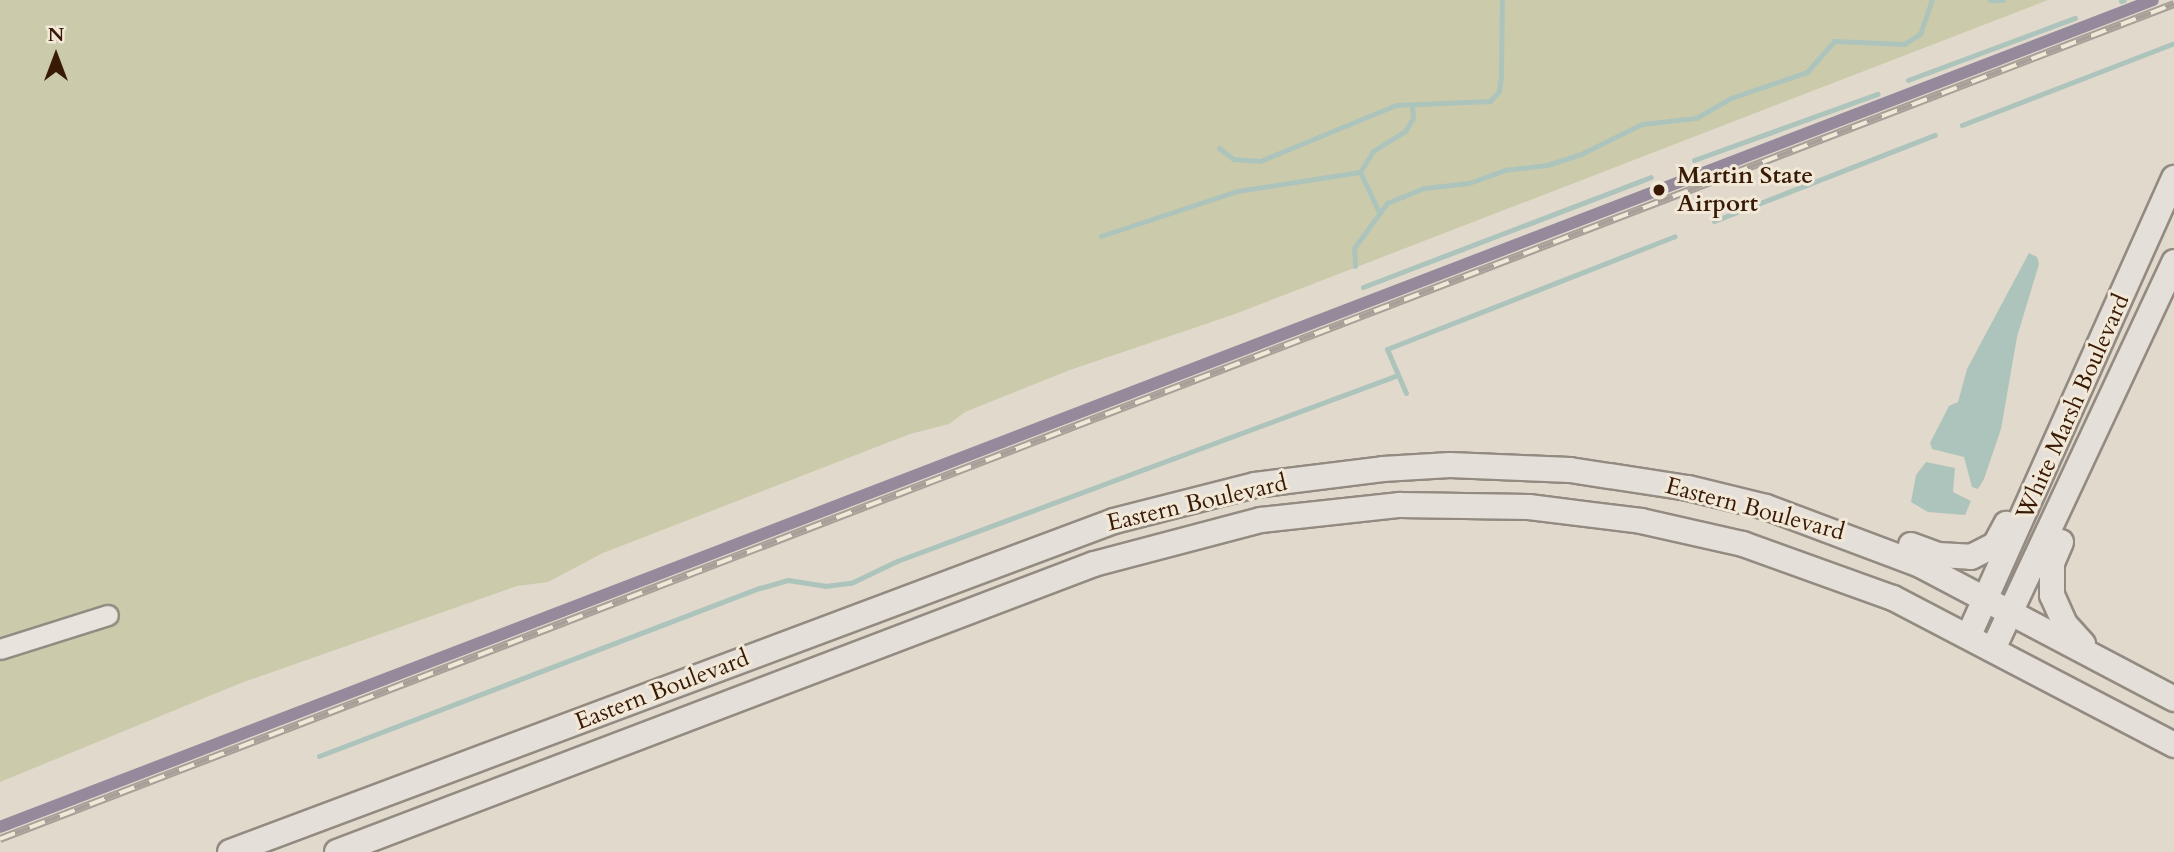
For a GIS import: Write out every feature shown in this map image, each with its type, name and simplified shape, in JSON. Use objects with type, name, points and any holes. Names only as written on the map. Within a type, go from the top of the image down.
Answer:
[{"type":"main road","name":"White Marsh Boulevard","points":[[1969,635],[2174,178]]},
{"type":"main road","name":"White Marsh Boulevard","points":[[1994,647],[2083,462],[2174,262]]},
{"type":"main road","points":[[1860,538],[1890,536],[1929,553],[1958,558],[1988,551],[2000,536],[2059,406],[2082,388]]},
{"type":"main road","points":[[2083,462],[2082,494],[2052,563],[2050,580],[2054,608],[2093,655]]},
{"type":"main road","name":"Eastern Boulevard","points":[[230,852],[249,848],[1061,538],[1255,485],[1316,475],[1450,466],[1570,470],[1701,491],[1860,538],[1986,598],[2174,699]]},
{"type":"main road","name":"Eastern Boulevard","points":[[337,852],[1094,564],[1213,530],[1293,515],[1400,505],[1487,504],[1641,521],[1742,544],[1810,566],[1893,598],[1994,647],[2174,745]]},
{"type":"street","points":[[0,649],[107,615]]},
{"type":"green space","points":[[0,0],[2048,0],[1235,314],[1070,370],[965,412],[949,424],[910,434],[603,553],[548,582],[517,586],[241,683],[0,782]]},
{"type":"water","points":[[2029,253],[2037,257],[2039,264],[2017,337],[2001,429],[1978,489],[1972,487],[1964,457],[1932,449],[1930,443],[1949,406],[1958,402],[1967,369]]},
{"type":"water","points":[[1926,462],[1955,468],[1953,492],[1971,501],[1965,515],[1928,512],[1911,502],[1916,475]]},
{"type":"waterway","points":[[1219,148],[1233,159],[1260,161],[1396,105],[1490,101],[1499,91],[1501,77],[1502,0]]},
{"type":"waterway","points":[[1355,266],[1354,248],[1387,203],[1424,188],[1469,183],[1504,170],[1547,165],[1583,153],[1642,124],[1696,118],[1731,98],[1807,72],[1834,41],[1904,44],[1920,34],[1932,0]]},
{"type":"waterway","points":[[1990,0],[2003,0]]},
{"type":"waterway","points":[[1908,80],[2075,18]]},
{"type":"waterway","points":[[1962,125],[2174,43]]},
{"type":"waterway","points":[[1694,160],[1877,94]]},
{"type":"waterway","points":[[1378,210],[1360,172],[1373,151],[1405,131],[1413,118],[1412,106]]},
{"type":"waterway","points":[[1714,221],[1935,135]]},
{"type":"waterway","points":[[1101,236],[1237,191],[1360,172]]},
{"type":"waterway","points":[[1363,287],[1651,177]]},
{"type":"waterway","points":[[1406,393],[1387,349],[1675,236]]},
{"type":"waterway","points":[[319,756],[760,588],[788,580],[825,586],[851,583],[897,561],[1398,375]]},
{"type":"railway","points":[[0,839],[2174,4]]},
{"type":"transit line","points":[[0,827],[2153,0]]},
{"type":"place","name":"Martin State Airport","points":[[1659,190]]}]
